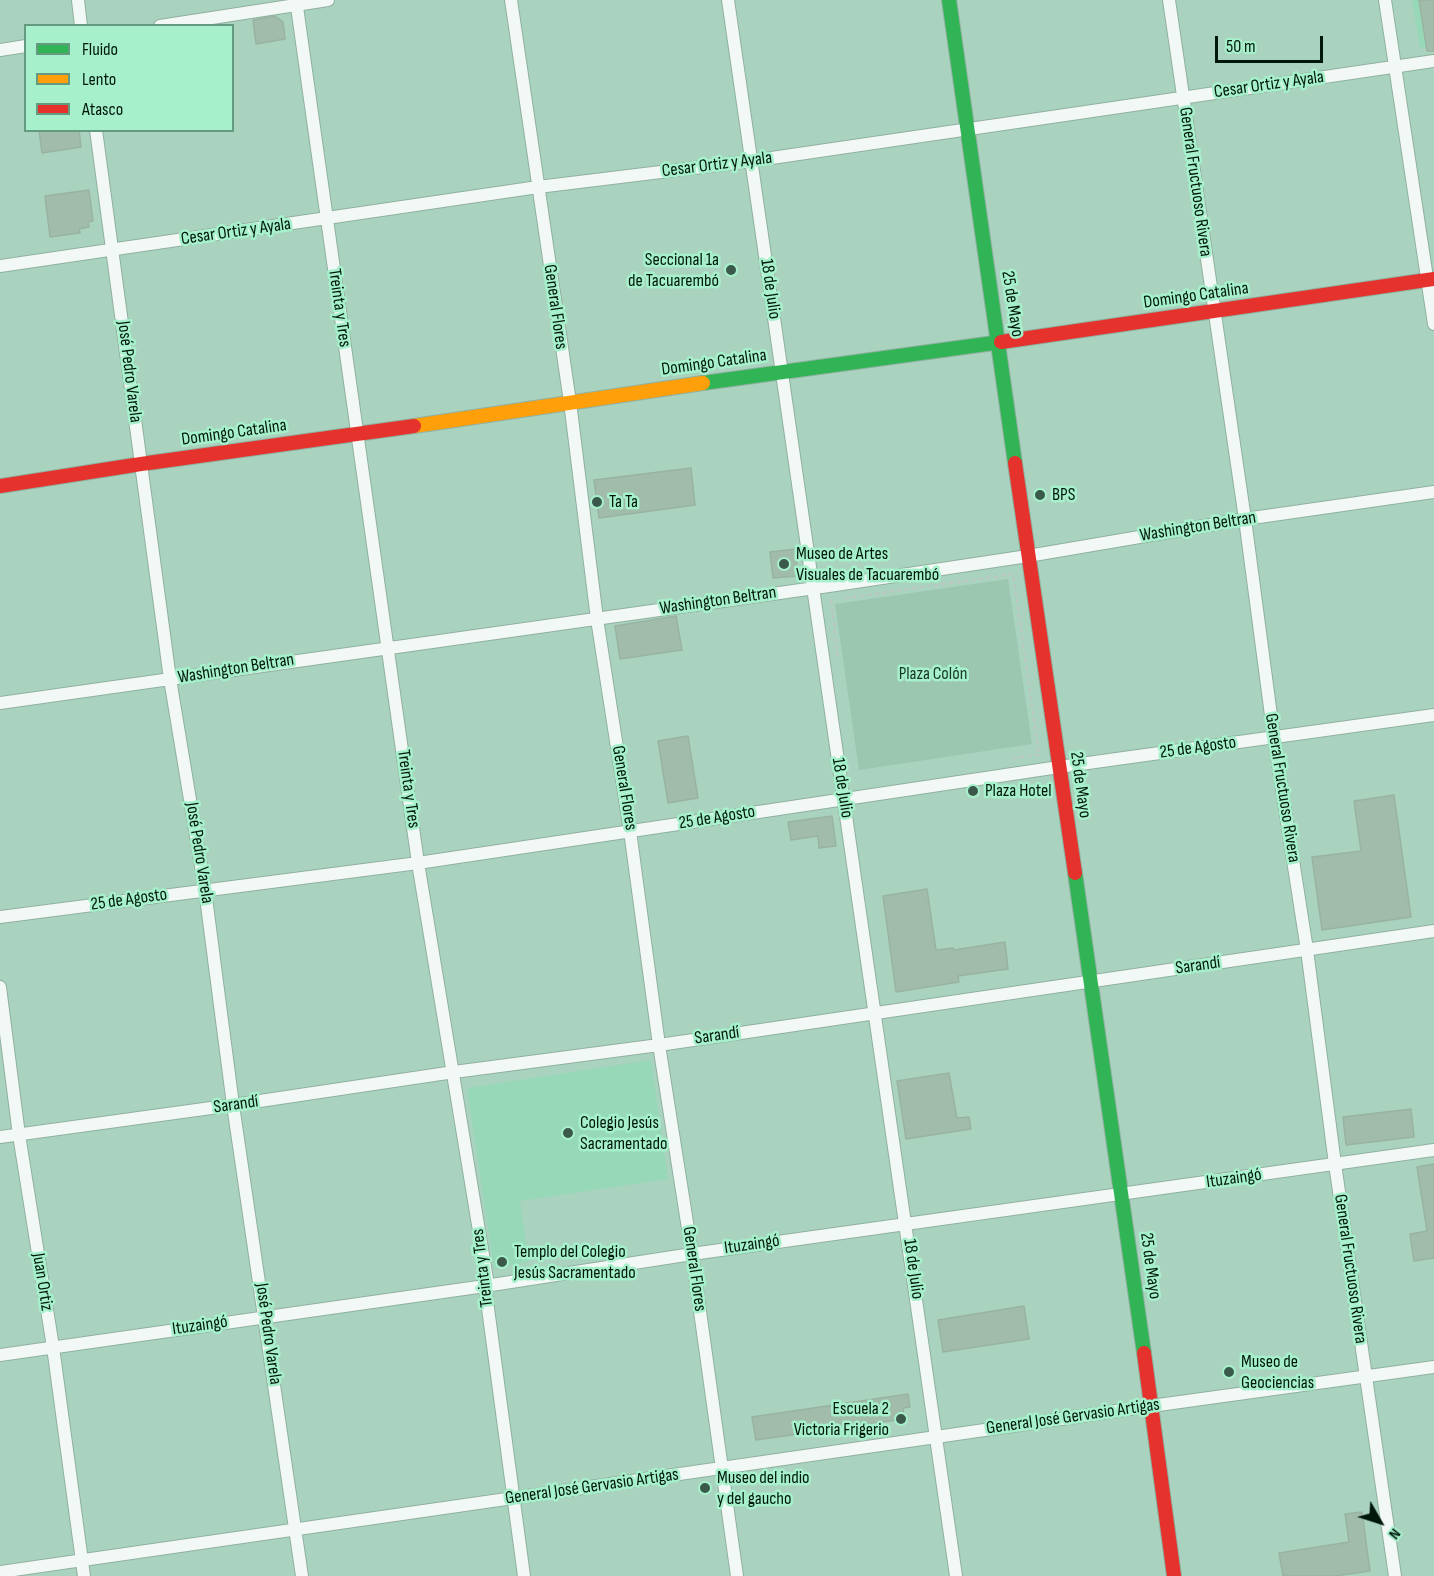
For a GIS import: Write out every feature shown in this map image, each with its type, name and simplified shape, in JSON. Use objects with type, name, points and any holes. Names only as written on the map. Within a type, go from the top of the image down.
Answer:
[{"type":"street","points":[[78,0],[81,24]]},
{"type":"street","points":[[171,24],[296,2],[328,0]]},
{"type":"street","name":"General Flores","points":[[511,0],[570,402],[597,619],[692,1254],[737,1576]]},
{"type":"street","name":"18 de Julio","points":[[728,0],[874,1013],[938,1437],[956,1576]]},
{"type":"street","name":"25 de Mayo","points":[[949,0],[1122,1195],[1174,1576]]},
{"type":"street","name":"General Fructuoso Rivera","points":[[1169,0],[1395,1576]]},
{"type":"street","points":[[1385,0],[1431,279],[1434,324]]},
{"type":"street","name":"Treinta y Tres","points":[[296,2],[418,863],[487,1279],[485,1286],[524,1576]]},
{"type":"street","points":[[0,50],[24,46]]},
{"type":"street","name":"Cesar Ortiz y Ayala","points":[[0,266],[538,187],[751,161],[1434,61]]},
{"type":"street","name":"José Pedro Varela","points":[[96,132],[171,679],[205,890],[233,1105],[266,1316],[302,1576]]},
{"type":"street","name":"Domingo Catalina","points":[[0,486],[782,371],[1214,312],[1431,279]]},
{"type":"street","name":"Washington Beltran","points":[[0,703],[1028,556],[1245,519],[1434,492]]},
{"type":"street","name":"25 de Agosto","points":[[0,917],[418,863],[844,798],[1434,715]]},
{"type":"street","name":"Sarandí","points":[[0,1137],[659,1045],[1434,932]]},
{"type":"street","name":"Juan Ortiz","points":[[0,987],[19,1135],[84,1576]]},
{"type":"street","name":"Ituzaingó","points":[[0,1354],[1434,1150]]},
{"type":"street","name":"General José Gervasio Artigas","points":[[0,1572],[1434,1367]]},
{"type":"path","points":[[842,599],[1013,574],[1039,755]]},
{"type":"shaded area","points":[[1412,0],[1434,0],[1434,46],[1420,48]]},
{"type":"shaded area","name":"Colegio Jesús Sacramentado","points":[[651,1060],[668,1179],[520,1201],[529,1262],[494,1268],[467,1088]]},
{"type":"green space","name":"Plaza Colón","points":[[1008,579],[1032,744],[859,770],[835,604]]},
{"type":"building","points":[[1419,0],[1434,0],[1434,51],[1427,51]]},
{"type":"building","points":[[275,16],[283,22],[285,39],[256,44],[253,20]]},
{"type":"building","points":[[39,132],[79,132],[81,147],[42,153]]},
{"type":"building","points":[[89,190],[93,221],[88,222],[89,227],[79,229],[80,233],[50,237],[45,196]]},
{"type":"building","points":[[691,468],[695,505],[599,518],[594,480]]},
{"type":"building","name":"Museo de Artes Visuales de Tacuarembó","points":[[795,549],[798,576],[773,578],[770,552]]},
{"type":"building","points":[[676,616],[682,650],[620,659],[615,626]]},
{"type":"building","points":[[688,736],[698,798],[668,803],[658,741]]},
{"type":"building","points":[[1394,795],[1411,917],[1322,930],[1312,857],[1361,851],[1354,801]]},
{"type":"building","points":[[832,816],[836,846],[819,848],[818,836],[791,840],[788,822]]},
{"type":"building","points":[[927,889],[936,950],[953,948],[954,950],[1005,942],[1008,969],[958,976],[959,982],[896,992],[883,896]]},
{"type":"building","points":[[949,1073],[957,1118],[969,1117],[971,1129],[906,1139],[897,1081]]},
{"type":"building","points":[[1411,1109],[1414,1137],[1346,1145],[1343,1117]]},
{"type":"building","points":[[1434,1164],[1434,1258],[1414,1261],[1410,1234],[1427,1231],[1417,1167]]},
{"type":"building","points":[[1024,1306],[1029,1339],[943,1352],[938,1320]]},
{"type":"building","points":[[908,1394],[910,1407],[903,1408],[904,1419],[756,1440],[752,1417]]},
{"type":"building","points":[[1362,1512],[1370,1571],[1335,1576],[1283,1576],[1279,1553],[1349,1542],[1345,1514]]},
{"type":"traffic: fast","points":[[949,0],[1015,463]]},
{"type":"traffic: fast","points":[[703,383],[1001,342]]},
{"type":"traffic: fast","points":[[1075,873],[1144,1353]]},
{"type":"traffic: slow","points":[[414,426],[703,383]]},
{"type":"traffic: jam","points":[[1001,342],[1434,279]]},
{"type":"traffic: jam","points":[[0,486],[414,426]]},
{"type":"traffic: jam","points":[[1015,463],[1075,873]]},
{"type":"traffic: jam","points":[[1144,1353],[1174,1576]]},
{"type":"place","name":"Seccional 1a de Tacuarembó","points":[[731,270]]},
{"type":"place","name":"BPS","points":[[1040,495]]},
{"type":"place","name":"Ta Ta","points":[[597,502]]},
{"type":"place","name":"Museo de Artes Visuales de Tacuarembó","points":[[784,564]]},
{"type":"place","name":"Plaza Hotel","points":[[973,791]]},
{"type":"place","name":"Colegio Jesús Sacramentado","points":[[568,1133]]},
{"type":"place","name":"Templo del Colegio Jesús Sacramentado","points":[[502,1262]]},
{"type":"place","name":"Museo de Geociencias","points":[[1229,1372]]},
{"type":"place","name":"Escuela 2 Victoria Frigerio","points":[[901,1419]]},
{"type":"place","name":"Museo del indio y del gaucho","points":[[705,1488]]}]
